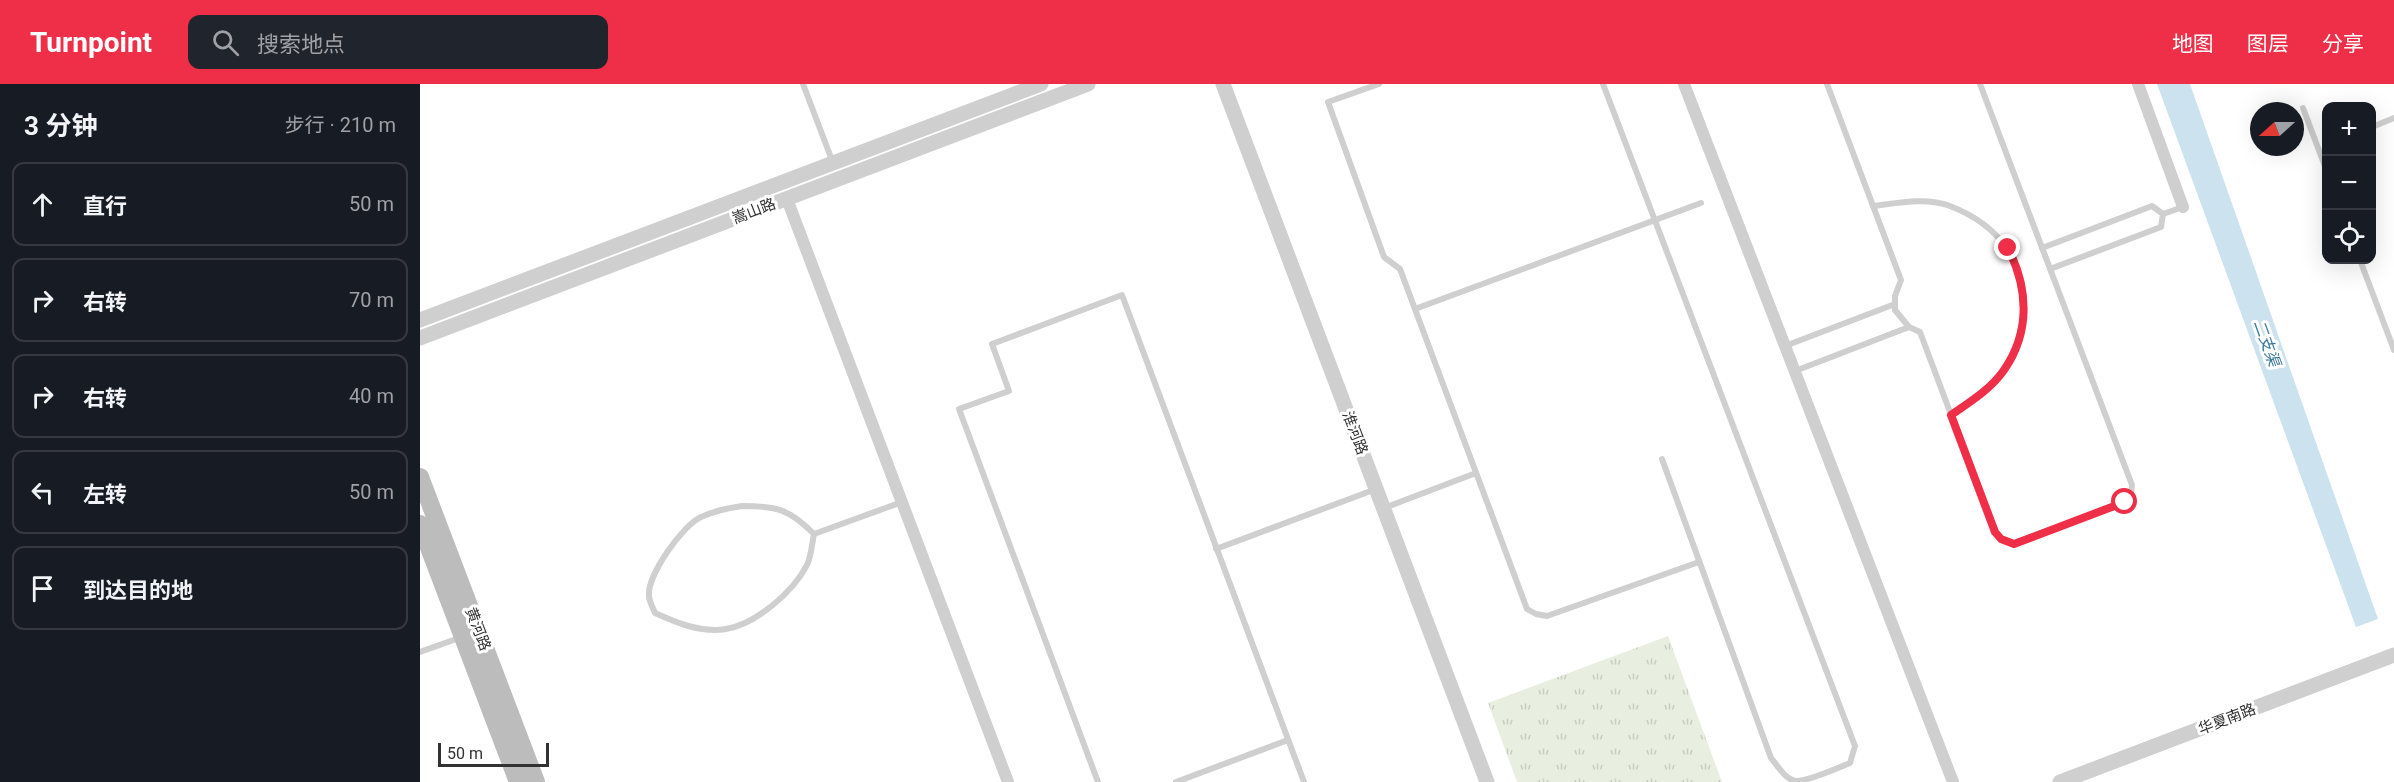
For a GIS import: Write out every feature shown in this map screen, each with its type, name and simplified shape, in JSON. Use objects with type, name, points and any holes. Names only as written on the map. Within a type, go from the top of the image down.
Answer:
[{"type":"main road","name":"黄河路","points":[[420,477],[536,782]]},
{"type":"main road","name":"黄河路","points":[[420,524],[519,782]]},
{"type":"street","name":"嵩山路","points":[[420,320],[1041,84]]},
{"type":"street","name":"嵩山路","points":[[420,338],[1088,84]]},
{"type":"street","name":"淮河路","points":[[1223,84],[1487,782]]},
{"type":"street","points":[[1684,84],[1953,782]]},
{"type":"street","points":[[2138,84],[2183,207]]},
{"type":"street","points":[[787,199],[1008,782]]},
{"type":"street","name":"华夏南路","points":[[2060,782],[2393,660]]},
{"type":"lane","points":[[803,84],[833,163]]},
{"type":"lane","points":[[1378,84],[1328,102],[1384,257],[1401,269],[1527,609],[1547,616],[1699,561]]},
{"type":"lane","points":[[1603,84],[1856,746],[1850,764],[1806,780],[1796,781],[1785,775],[1771,758],[1662,459]]},
{"type":"lane","points":[[1827,84],[1901,280],[1895,296],[1895,310],[1909,327],[1920,332],[1995,532],[2001,539],[2014,544],[2125,502],[2131,494],[2132,485],[1980,84]]},
{"type":"lane","points":[[2304,110],[2322,157]]},
{"type":"lane","points":[[2376,125],[2394,118]]},
{"type":"lane","points":[[1873,206],[1914,200],[1949,206],[1983,223],[2008,248],[2020,272],[2025,305],[2018,347],[2004,372],[1979,396],[1951,415]]},
{"type":"lane","points":[[1415,309],[1701,202]]},
{"type":"lane","points":[[2042,248],[2152,206],[2163,214]]},
{"type":"lane","points":[[2163,214],[2183,207]]},
{"type":"lane","points":[[2050,269],[2161,227],[2163,214]]},
{"type":"lane","points":[[2362,264],[2394,350]]},
{"type":"lane","points":[[1098,782],[959,409],[1009,391],[992,344],[1122,295],[1304,782]]},
{"type":"lane","points":[[1785,346],[1895,304]]},
{"type":"lane","points":[[1795,371],[1909,327]]},
{"type":"lane","points":[[1383,508],[1476,473]]},
{"type":"lane","points":[[1216,549],[1376,489]]},
{"type":"lane","points":[[814,534],[902,502]]},
{"type":"lane","points":[[742,506],[768,506],[796,516],[814,534],[807,565],[781,598],[755,617],[725,629],[703,629],[682,625],[655,613],[648,596],[650,586],[684,528],[700,517],[742,506]]},
{"type":"lane","points":[[420,652],[463,637]]},
{"type":"lane","points":[[1176,782],[1288,740]]},
{"type":"green space","points":[[1668,636],[1722,782],[1517,782],[1488,703]]},
{"type":"water","name":"二支渠","points":[[2157,84],[2190,84],[2378,619],[2356,627]]},
{"type":"route","points":[[2008,248],[2020,272],[2025,305],[2018,347],[2004,372],[1979,396],[1951,415],[1995,532],[2001,539],[2014,544],[2125,502]]}]
